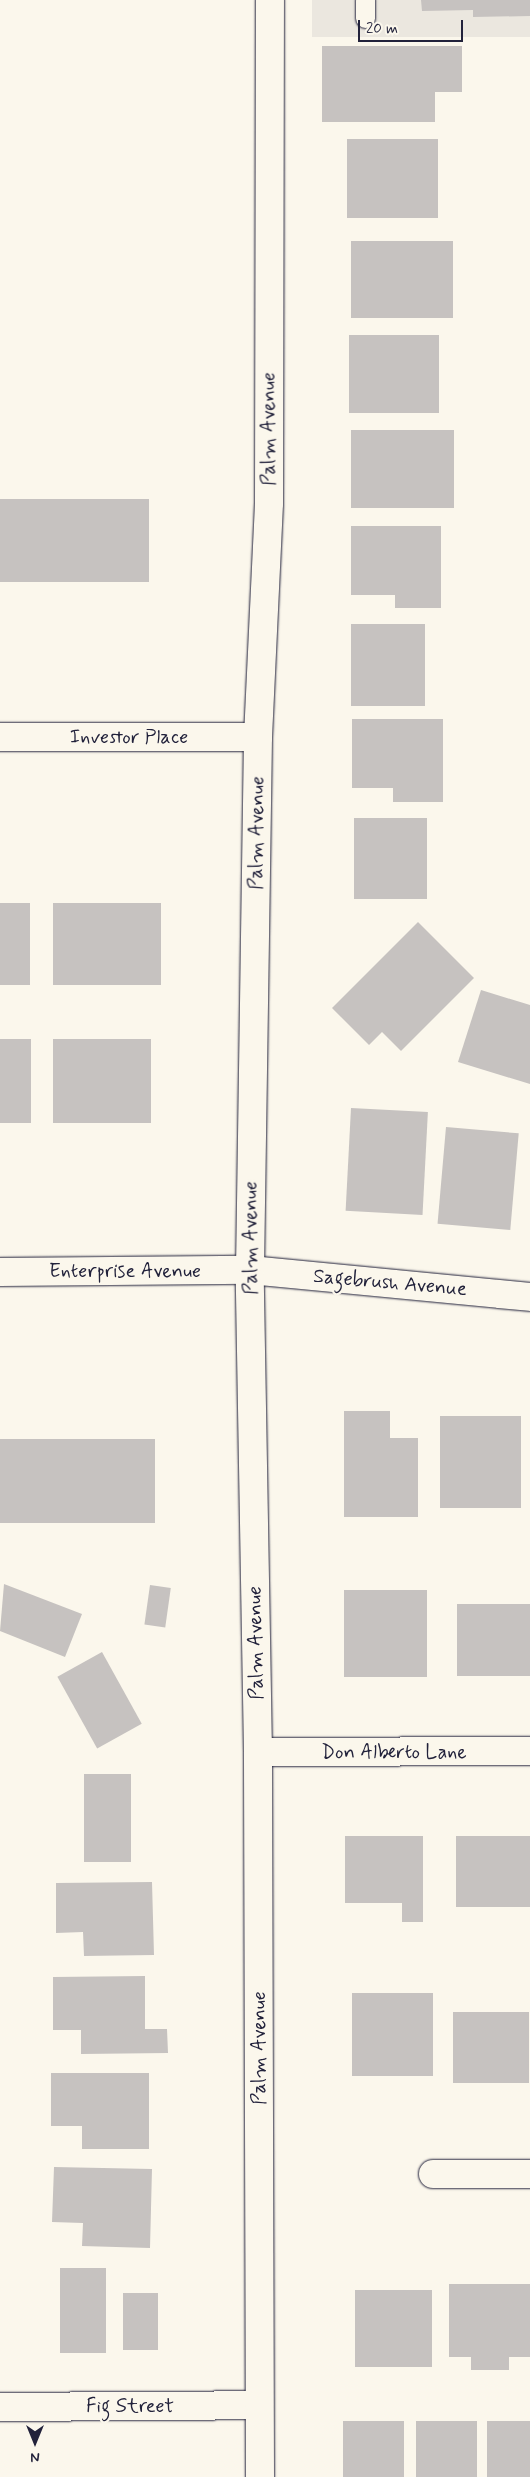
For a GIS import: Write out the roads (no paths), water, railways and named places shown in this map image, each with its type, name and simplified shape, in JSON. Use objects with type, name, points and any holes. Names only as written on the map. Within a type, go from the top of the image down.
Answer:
[{"type":"street","name":"Palm Avenue","points":[[260,2477],[258,1752],[250,1270],[258,737],[269,503],[270,0]]},
{"type":"street","name":"Investor Place","points":[[0,737],[258,737]]},
{"type":"street","name":"Enterprise Avenue","points":[[0,1272],[250,1270]]},
{"type":"street","name":"Sagebrush Avenue","points":[[250,1270],[530,1297]]},
{"type":"street","name":"Don Alberto Lane","points":[[258,1752],[530,1751]]},
{"type":"street","points":[[433,2174],[530,2174]]},
{"type":"street","name":"Fig Street","points":[[0,2407],[259,2405]]}]
